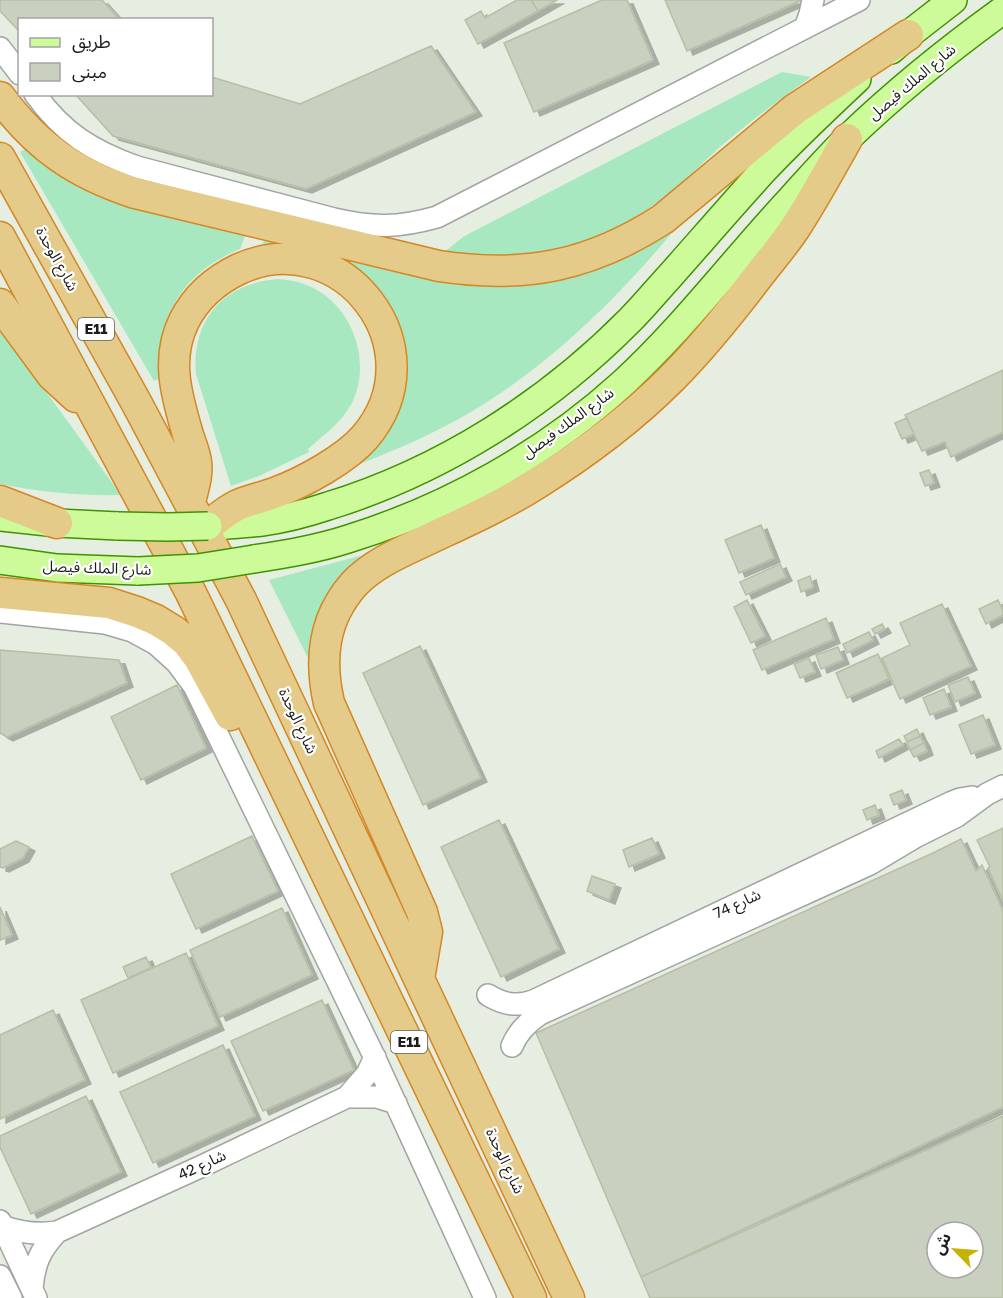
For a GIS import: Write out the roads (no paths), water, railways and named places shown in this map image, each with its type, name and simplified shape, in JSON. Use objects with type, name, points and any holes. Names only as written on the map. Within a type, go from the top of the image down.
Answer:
[{"type":"highway","points":[[0,97],[27,130],[59,158],[115,187],[439,266],[490,272],[517,271],[543,268],[585,258],[641,233],[663,219],[795,110],[908,35]]},
{"type":"highway","points":[[419,979],[427,932],[422,912],[328,703],[323,661],[332,620],[354,584],[370,570],[387,559],[497,507],[535,485],[606,436],[671,379],[728,315],[793,231],[847,139]]},
{"type":"highway","name":"شارع الوحدة","points":[[0,158],[131,392],[241,600],[569,1298]]},
{"type":"highway","name":"E11","points":[[0,237],[191,592],[531,1298]]},
{"type":"highway","points":[[190,502],[195,482],[196,461],[178,399],[173,367],[178,336],[192,306],[215,282],[230,273],[259,262],[275,260],[306,262],[321,266],[349,281],[371,303],[386,330],[390,346],[392,362],[388,395],[374,425],[352,449],[301,482],[238,505],[208,526]]},
{"type":"highway","points":[[0,304],[52,375],[97,417]]},
{"type":"highway","points":[[0,501],[57,523]]},
{"type":"highway","points":[[0,593],[109,603],[138,612],[174,631],[187,642],[198,658],[258,764],[274,781],[286,787]]},
{"type":"main road","points":[[0,517],[57,523],[168,527],[263,522],[299,515],[347,500],[403,479],[455,452],[502,424],[548,392],[591,357],[631,319],[811,122],[908,35],[953,0]]},
{"type":"main road","name":"شارع الملك فيصل","points":[[0,560],[57,568],[138,571],[198,568],[254,559],[346,540],[445,501],[492,476],[537,449],[621,384],[660,347],[847,139],[898,92],[1003,10]]},
{"type":"street","points":[[805,28],[813,0]]},
{"type":"street","points":[[36,96],[65,129],[87,145],[111,158],[137,167],[334,219],[355,224],[396,226],[437,217],[859,0]]},
{"type":"street","points":[[0,48],[18,71]]},
{"type":"street","points":[[0,612],[105,623],[132,631],[156,644],[177,663],[194,686],[375,1058],[485,1298]]},
{"type":"street","name":"شارع 74","points":[[488,995],[507,1004],[525,1004],[533,1001],[950,803],[995,790]]},
{"type":"street","name":"شارع 74","points":[[512,1046],[525,1025],[540,1014],[870,864],[957,816],[995,790]]},
{"type":"street","name":"شارع 42","points":[[1,1224],[29,1234],[57,1232],[200,1167],[347,1096],[368,1074],[375,1058]]},
{"type":"street","name":"شارع 42","points":[[347,1096],[377,1097],[396,1103]]},
{"type":"street","points":[[1,1224],[34,1293]]},
{"type":"street","name":"شارع 42","points":[[34,1293],[34,1273],[38,1257],[57,1232]]},
{"type":"street","points":[[0,1276],[11,1298]]}]
